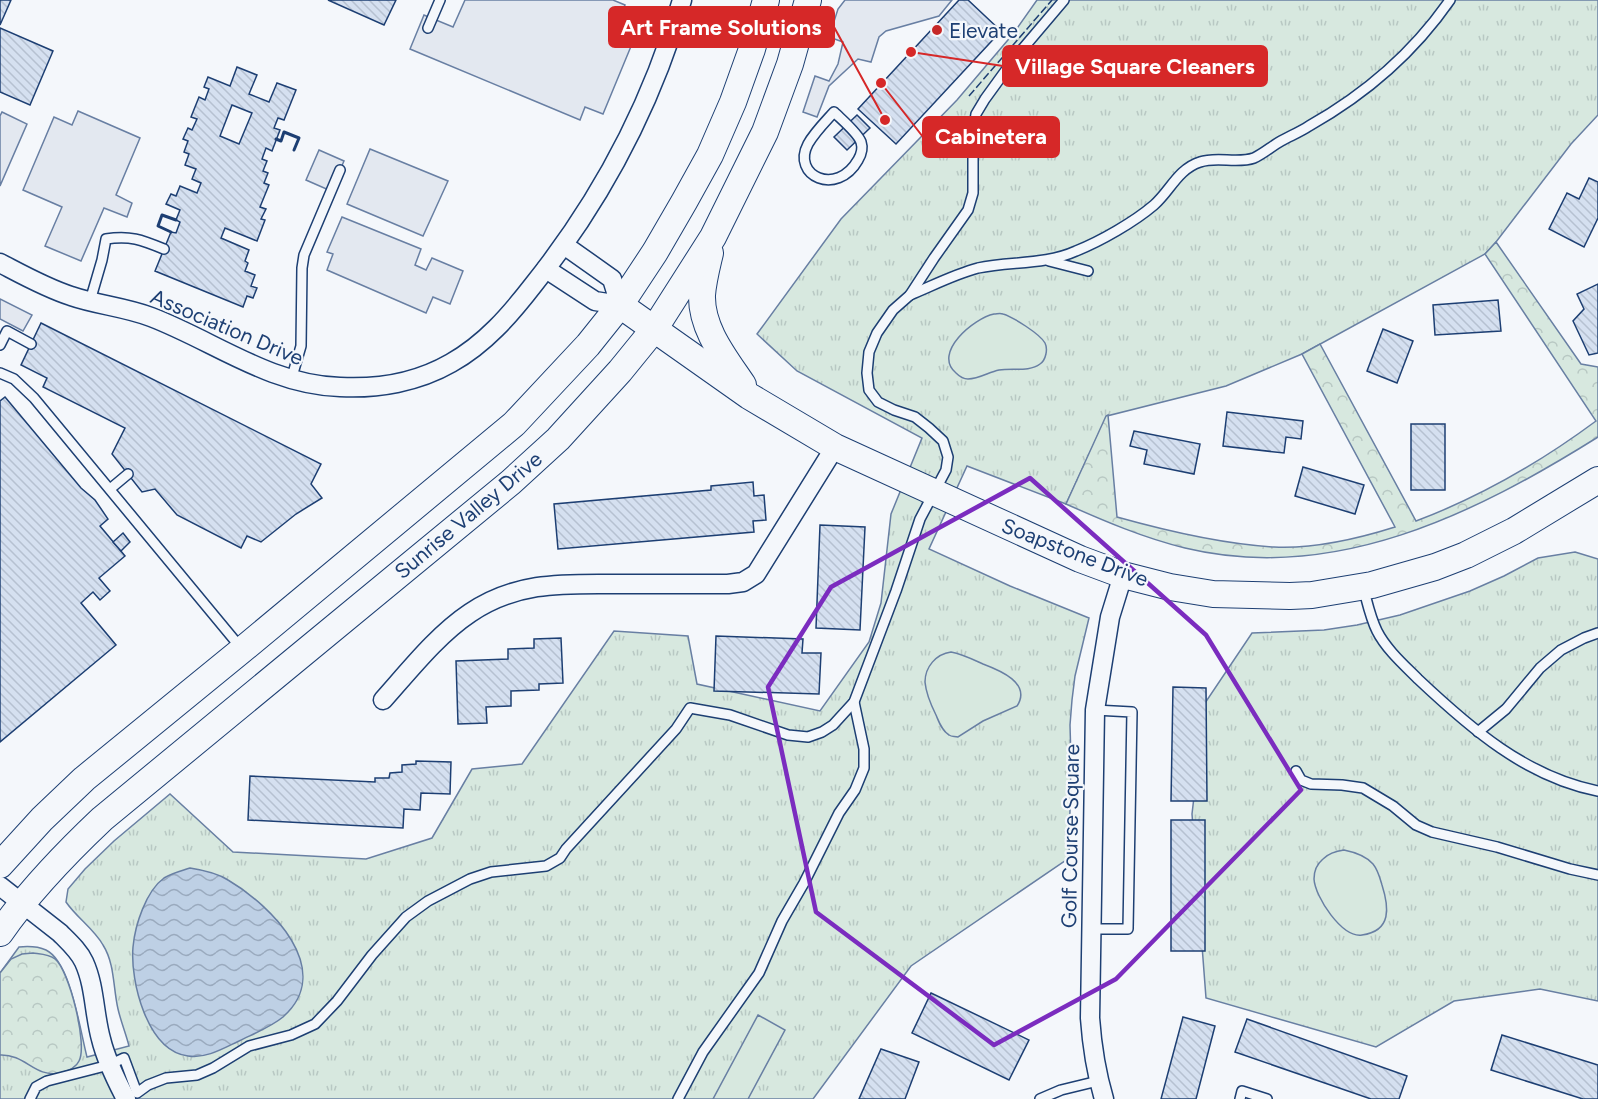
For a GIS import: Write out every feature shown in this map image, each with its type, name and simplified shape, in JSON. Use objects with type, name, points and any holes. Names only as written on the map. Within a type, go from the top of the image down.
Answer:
[{"type":"main road","name":"Sunrise Valley Drive","points":[[0,865],[42,819],[84,779],[514,424],[588,345],[620,305],[655,252],[710,155],[733,102],[766,0]]},
{"type":"main road","name":"Sunrise Valley Drive","points":[[0,933],[59,861],[94,826],[528,467],[580,416],[620,371],[655,328],[713,237],[765,132],[790,64],[808,0]]},
{"type":"main road","points":[[713,237],[702,296],[705,318],[715,342],[749,396]]},
{"type":"main road","name":"Soapstone Drive","points":[[620,305],[749,396],[835,447],[1070,554],[1123,575],[1170,587],[1243,596],[1312,595],[1402,578],[1466,555],[1514,531],[1598,480]]},
{"type":"street","name":"Association Drive","points":[[0,264],[56,291],[151,317],[257,367],[291,380],[316,385],[356,387],[400,382],[430,373],[461,357],[485,338],[508,316],[564,245],[604,181],[640,112],[662,62],[682,0]]},
{"type":"street","points":[[546,269],[595,301],[620,305],[612,279],[564,245]]},
{"type":"street","points":[[383,700],[426,653],[468,614],[512,592],[558,584],[728,584],[743,582],[756,574],[835,447]]},
{"type":"street","name":"Golf Course Square","points":[[1104,1099],[1092,1050],[1089,1018],[1095,710],[1110,617],[1123,575]]},
{"type":"street","points":[[0,886],[60,933],[81,956],[88,974],[101,1039],[117,1062],[132,1096]]},
{"type":"lane","points":[[428,28],[440,0]]},
{"type":"lane","points":[[132,1096],[166,1077],[197,1076],[249,1046],[291,1035],[315,1024],[337,1001],[372,955],[406,917],[428,901],[470,879],[491,872],[546,866],[560,858],[676,729],[690,708],[730,715],[788,735],[808,736],[822,732],[833,725],[854,702],[896,591],[916,530],[946,470],[948,457],[943,441],[915,417],[878,402],[868,390],[868,352],[877,333],[893,310],[910,295],[968,210],[973,193],[973,133],[976,114],[984,99],[1064,0]]},
{"type":"lane","points":[[910,295],[976,269],[1004,263],[1047,261],[1076,252],[1135,219],[1155,204],[1188,167],[1201,161],[1254,158],[1280,141],[1310,126],[1374,82],[1399,60],[1436,20],[1450,0]]},
{"type":"lane","points":[[834,112],[861,140],[862,147],[855,166],[846,174],[839,179],[821,179],[808,170],[805,154],[808,145],[834,112]]},
{"type":"lane","points":[[291,380],[301,346],[304,255],[340,170]]},
{"type":"lane","points":[[90,301],[106,238],[130,237],[164,249]]},
{"type":"lane","points":[[1047,261],[1088,271]]},
{"type":"lane","points":[[0,345],[7,332],[31,344]]},
{"type":"lane","points":[[0,373],[14,380],[34,398],[243,650]]},
{"type":"lane","points":[[110,489],[128,474]]},
{"type":"lane","points":[[1363,587],[1377,632],[1390,649],[1431,691],[1478,732],[1530,767],[1564,782],[1598,791]]},
{"type":"lane","points":[[1478,732],[1506,709],[1540,668],[1561,650],[1598,633]]},
{"type":"lane","points":[[678,1099],[703,1052],[759,973],[782,921],[839,813],[855,790],[864,768],[864,749],[854,702]]},
{"type":"lane","points":[[1090,928],[1128,928],[1132,712],[1095,710]]},
{"type":"lane","points":[[1296,771],[1301,780],[1311,784],[1363,788],[1393,806],[1416,825],[1432,832],[1598,875]]},
{"type":"lane","points":[[30,1099],[36,1087],[47,1081],[117,1062]]},
{"type":"lane","points":[[1040,1099],[1061,1090],[1098,1081]]},
{"type":"lane","points":[[1239,1099],[1242,1091],[1267,1099]]},
{"type":"highlighted area","points":[[1030,478],[1206,635],[1301,790],[1116,979],[994,1045],[816,912],[768,687],[831,587]]},
{"type":"green space","points":[[1037,0],[1598,0],[1598,115],[1571,144],[1485,254],[1302,354],[1226,386],[1107,416],[1066,504],[967,466],[929,549],[1010,586],[1089,618],[1075,676],[1072,700],[1069,858],[911,966],[813,1099],[0,1099],[0,973],[19,947],[46,950],[55,957],[62,968],[73,998],[87,1057],[129,1046],[118,1009],[112,968],[107,952],[95,934],[66,902],[68,889],[114,841],[170,794],[233,852],[366,859],[432,838],[472,769],[522,764],[614,631],[688,636],[697,684],[820,711],[869,642],[881,603],[891,514],[922,438],[797,371],[757,334],[841,219],[957,100],[1013,34]]},
{"type":"green space","points":[[1496,242],[1581,364],[1598,367],[1598,437],[1503,492],[1453,515],[1401,535],[1349,549],[1295,557],[1240,557],[1185,548],[1139,534],[1066,504],[1108,415],[1117,517],[1195,536],[1274,547],[1336,542],[1395,527],[1302,354],[1320,344],[1416,521],[1464,501],[1532,464],[1596,421],[1485,254]]},
{"type":"green space","points":[[994,314],[1007,316],[1038,335],[1046,345],[1044,360],[1031,368],[999,370],[966,379],[956,373],[950,365],[949,356],[952,347],[967,329]]},
{"type":"green space","points":[[1575,552],[1598,559],[1598,1001],[1540,989],[1454,1001],[1376,1047],[1206,998],[1192,814],[1205,703],[1252,633],[1324,630],[1400,615],[1470,591],[1538,558]]},
{"type":"green space","points":[[951,652],[1005,674],[1017,684],[1021,698],[1017,706],[983,721],[958,737],[949,735],[941,726],[929,699],[925,682],[932,662],[941,655]]},
{"type":"green space","points":[[1344,850],[1356,853],[1370,861],[1380,877],[1386,902],[1386,917],[1379,929],[1372,933],[1362,935],[1346,930],[1331,915],[1319,896],[1314,879],[1316,868],[1325,857]]},
{"type":"green space","points":[[22,954],[44,954],[55,959],[66,977],[76,1008],[81,1040],[79,1061],[76,1066],[60,1073],[43,1072],[17,1058],[0,1055],[0,973],[11,959]]},
{"type":"green space","points":[[758,1015],[785,1030],[748,1099],[713,1099]]},
{"type":"shaded area","points":[[465,0],[613,0],[625,5],[620,19],[639,27],[603,114],[585,107],[580,120],[410,49],[424,15],[453,27]]},
{"type":"shaded area","points":[[845,0],[952,0],[939,16],[886,31],[879,37],[871,62],[858,59],[829,86],[817,117],[803,112],[815,76],[829,81],[838,64],[843,42],[829,37],[838,9]]},
{"type":"shaded area","points":[[78,111],[140,138],[116,195],[132,203],[127,217],[104,208],[81,261],[45,246],[62,207],[23,190],[54,117],[72,125]]},
{"type":"shaded area","points":[[2,112],[27,124],[0,186],[0,116]]},
{"type":"shaded area","points":[[370,149],[448,181],[423,236],[347,204]]},
{"type":"shaded area","points":[[319,150],[344,161],[331,191],[306,180]]},
{"type":"shaded area","points":[[342,217],[421,249],[415,265],[426,270],[432,258],[463,271],[450,304],[433,297],[426,313],[327,270],[333,254],[327,252]]},
{"type":"shaded area","points":[[0,299],[32,315],[23,331],[0,319]]},
{"type":"water","points":[[190,868],[210,872],[224,878],[262,905],[292,940],[300,960],[303,979],[298,999],[278,1021],[221,1050],[195,1057],[174,1051],[162,1042],[152,1028],[138,995],[133,961],[136,929],[152,891],[164,878]]},
{"type":"building","points":[[0,0],[11,0],[0,25]]},
{"type":"building","points":[[328,0],[396,0],[384,25]]},
{"type":"building","points":[[959,0],[968,0],[1001,31],[896,144],[858,109]]},
{"type":"building","points":[[0,28],[53,51],[30,105],[0,92]]},
{"type":"building","points":[[237,67],[257,75],[249,94],[269,102],[277,83],[296,90],[284,120],[278,118],[274,128],[280,130],[272,151],[266,148],[262,159],[267,161],[263,171],[268,173],[264,183],[269,185],[260,207],[266,209],[261,219],[265,220],[257,241],[225,228],[221,238],[249,250],[245,261],[248,263],[245,271],[255,275],[251,286],[257,288],[253,298],[247,296],[243,307],[155,271],[171,232],[176,233],[180,222],[176,220],[180,210],[166,204],[171,194],[176,196],[180,186],[197,193],[201,183],[192,179],[196,169],[185,165],[189,154],[184,152],[188,141],[183,139],[188,128],[192,130],[197,119],[191,117],[199,97],[205,100],[209,89],[204,87],[208,77],[230,86]],"holes":[[[232,105],[252,113],[239,144],[220,136]]]},
{"type":"building","points":[[857,115],[870,128],[847,150],[834,137]]},
{"type":"building","points":[[1589,178],[1598,182],[1598,218],[1584,247],[1549,229],[1567,193],[1579,199]]},
{"type":"building","points":[[1598,284],[1598,353],[1589,355],[1573,321],[1584,309],[1577,294]]},
{"type":"building","points":[[1498,300],[1501,331],[1435,335],[1433,305]]},
{"type":"building","points":[[41,323],[321,464],[311,484],[322,498],[296,514],[261,542],[247,536],[241,548],[177,515],[155,489],[142,492],[112,454],[125,428],[43,387],[47,378],[21,365]]},
{"type":"building","points":[[1383,329],[1413,341],[1397,383],[1367,371]]},
{"type":"building","points":[[5,397],[81,488],[95,500],[108,519],[100,526],[125,556],[99,578],[110,591],[100,600],[93,592],[81,603],[116,645],[0,742],[0,401]]},
{"type":"building","points":[[1227,412],[1303,421],[1301,439],[1286,437],[1284,453],[1223,446]]},
{"type":"building","points":[[1411,424],[1445,424],[1445,490],[1411,490]]},
{"type":"building","points":[[1134,431],[1200,444],[1194,474],[1144,464],[1147,450],[1130,446]]},
{"type":"building","points":[[1303,467],[1364,485],[1355,514],[1295,496]]},
{"type":"building","points":[[753,482],[754,496],[764,495],[766,520],[753,521],[754,532],[558,549],[554,504],[711,490],[711,486]]},
{"type":"building","points":[[820,525],[865,527],[860,630],[816,628]]},
{"type":"building","points":[[123,533],[130,542],[121,551],[113,542]]},
{"type":"building","points":[[716,636],[803,639],[802,653],[821,653],[819,694],[714,691]]},
{"type":"building","points":[[561,638],[563,683],[539,684],[539,690],[511,691],[511,706],[486,707],[487,723],[458,724],[456,661],[508,659],[508,649],[534,648],[534,639]]},
{"type":"building","points":[[1173,687],[1206,688],[1207,801],[1171,801]]},
{"type":"building","points":[[416,761],[451,762],[450,794],[421,793],[420,810],[404,809],[403,828],[248,820],[250,776],[375,782],[375,778],[389,778],[390,773],[402,772],[402,765],[416,764]]},
{"type":"building","points":[[1171,820],[1205,820],[1205,951],[1171,951]]},
{"type":"building","points":[[931,993],[1029,1040],[1009,1080],[912,1033]]},
{"type":"building","points":[[1183,1017],[1215,1026],[1196,1099],[1161,1099]]},
{"type":"building","points":[[1247,1019],[1407,1076],[1399,1099],[1371,1099],[1235,1052]]},
{"type":"building","points":[[1502,1035],[1598,1065],[1598,1099],[1583,1099],[1491,1070]]},
{"type":"building","points":[[881,1049],[919,1062],[905,1099],[859,1099]]},
{"type":"fence","points":[[969,96],[1052,0]]},
{"type":"wall","points":[[276,139],[281,141],[284,132],[299,138],[294,150]]},
{"type":"wall","points":[[171,232],[158,226],[162,215],[176,220]]},
{"type":"place","name":"Elevate","points":[[937,30]]},
{"type":"place","name":"Village Square Cleaners","points":[[911,52]]},
{"type":"place","name":"Cabinetera","points":[[881,83]]},
{"type":"place","name":"Art Frame Solutions","points":[[885,120]]}]
